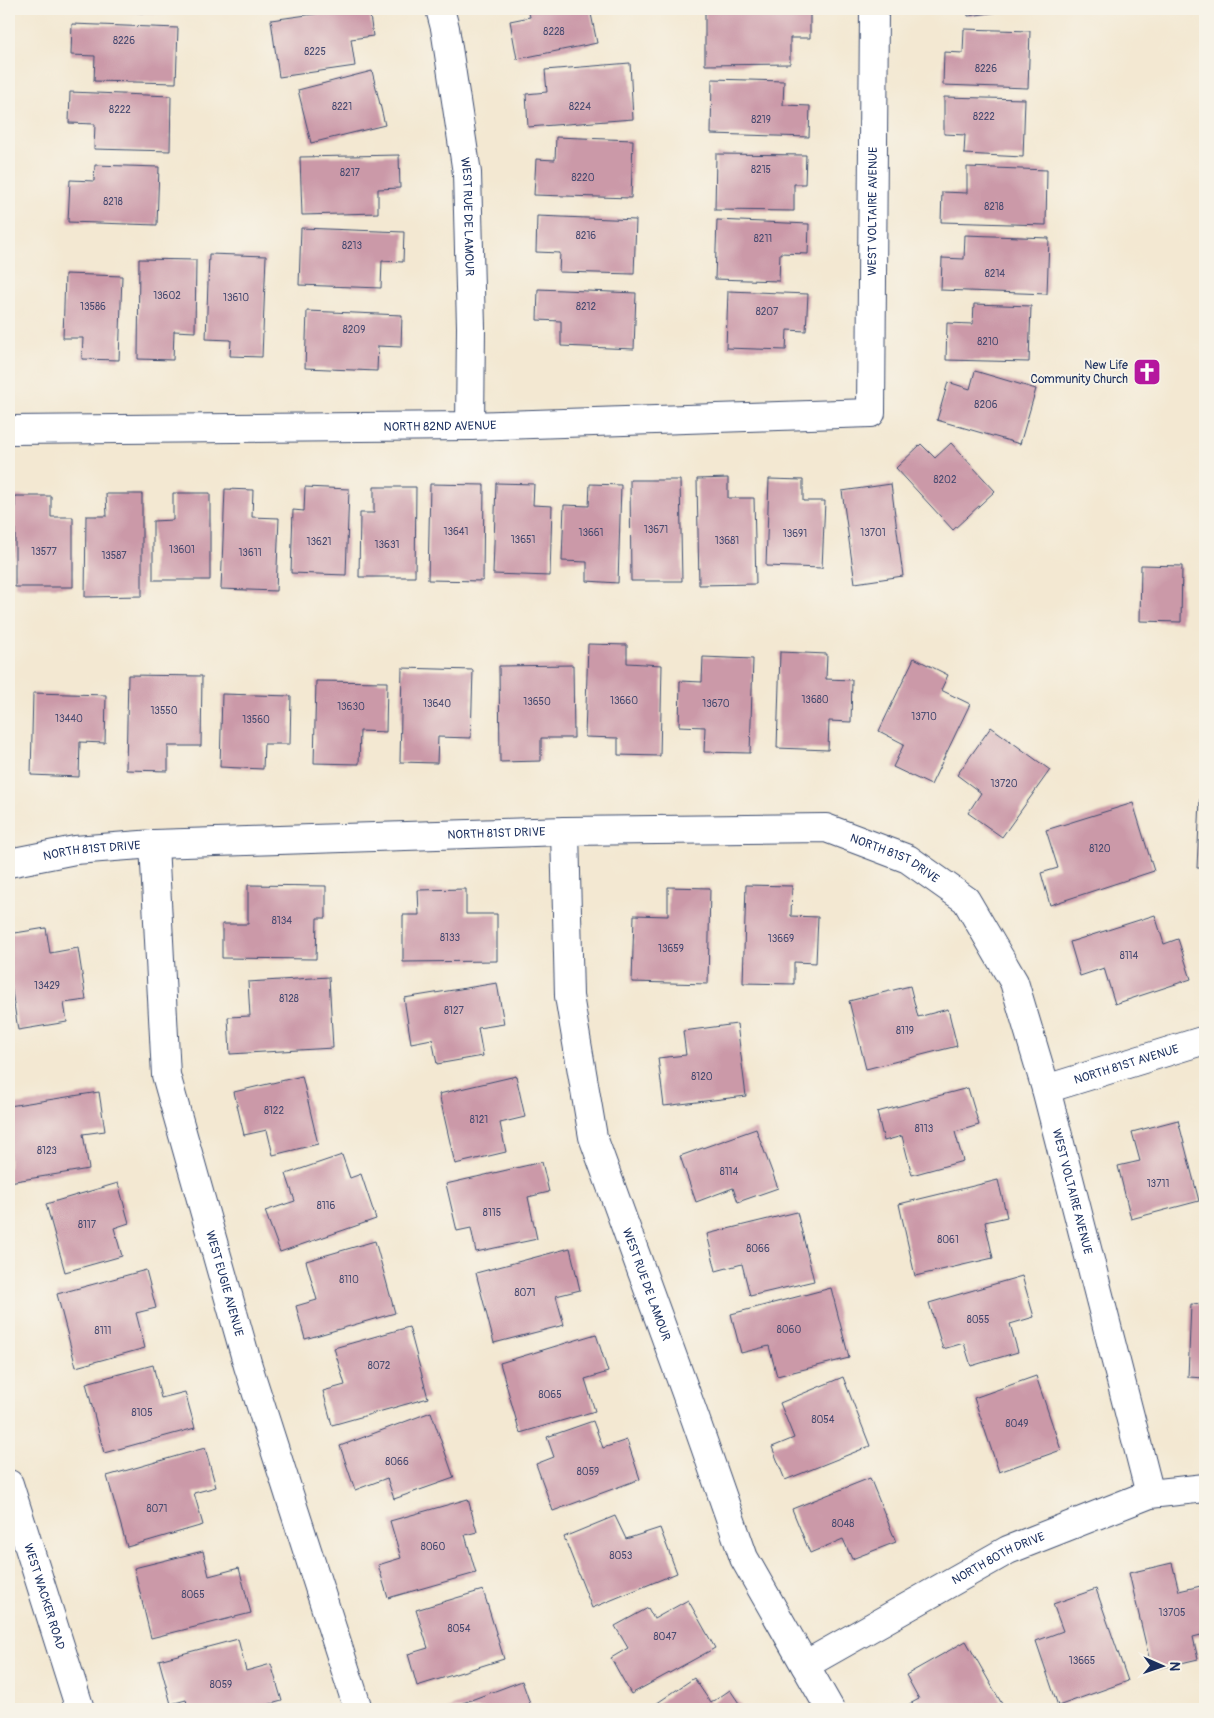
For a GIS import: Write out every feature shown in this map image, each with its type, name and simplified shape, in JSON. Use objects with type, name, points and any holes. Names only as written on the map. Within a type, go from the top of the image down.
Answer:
[{"type":"street","name":"WEST RUE DE LAMOUR","points":[[440,9],[445,28],[467,173],[471,327],[470,426]]},
{"type":"street","name":"WEST VOLTAIRE AVENUE","points":[[871,413],[874,9]]},
{"type":"street","name":"NORTH 82ND AVENUE","points":[[9,430],[470,426],[871,413]]},
{"type":"street","name":"NORTH 81ST DRIVE","points":[[9,863],[75,850],[154,844],[565,831],[826,828],[908,858],[966,900]]},
{"type":"street","name":"WEST RUE DE LAMOUR","points":[[565,831],[569,996],[593,1137],[744,1558],[830,1709]]},
{"type":"street","name":"WEST EUGIE AVENUE","points":[[154,844],[166,1075],[248,1366],[358,1709]]},
{"type":"street","name":"WEST VOLTAIRE AVENUE","points":[[966,900],[1014,982],[1046,1090],[1150,1494]]},
{"type":"street","name":"NORTH 81ST AVENUE","points":[[1046,1090],[1205,1040]]},
{"type":"street","name":"NORTH 80TH DRIVE","points":[[805,1664],[1008,1550],[1150,1494],[1205,1488]]},
{"type":"street","name":"WEST WACKER ROAD","points":[[11,1499],[80,1709]]},
{"type":"building","points":[[95,9],[178,9],[178,14],[95,11]]},
{"type":"building","points":[[350,9],[369,9],[373,36],[351,39],[355,66],[279,77],[271,20]]},
{"type":"building","points":[[528,9],[590,9],[597,43],[517,59],[510,21],[530,17]]},
{"type":"building","points":[[705,9],[810,9],[810,38],[790,38],[790,64],[705,65]]},
{"type":"building","points":[[967,9],[1015,9],[1015,10],[968,16]]},
{"type":"building","points":[[72,24],[178,28],[176,83],[94,81],[95,56],[71,55]]},
{"type":"building","points":[[964,29],[1030,31],[1028,88],[943,85],[944,52],[963,53]]},
{"type":"building","points":[[630,63],[633,119],[528,127],[526,94],[547,92],[545,70]]},
{"type":"building","points":[[372,71],[385,125],[311,143],[298,90]]},
{"type":"building","points":[[712,79],[784,81],[783,105],[810,106],[809,137],[711,134]]},
{"type":"building","points":[[70,92],[171,96],[170,151],[94,149],[95,124],[69,123]]},
{"type":"building","points":[[944,97],[1025,99],[1023,157],[964,154],[965,135],[944,134]]},
{"type":"building","points":[[556,137],[633,140],[631,198],[534,195],[536,159],[555,160]]},
{"type":"building","points":[[716,154],[806,155],[805,184],[794,184],[794,211],[715,210]]},
{"type":"building","points":[[399,155],[400,188],[378,189],[378,213],[302,215],[300,157]]},
{"type":"building","points":[[95,165],[159,167],[157,225],[68,222],[70,180],[94,181]]},
{"type":"building","points":[[967,167],[1047,170],[1046,225],[941,222],[942,192],[967,193]]},
{"type":"building","points":[[537,216],[636,220],[634,274],[559,272],[560,253],[536,252]]},
{"type":"building","points":[[717,220],[809,224],[808,254],[780,253],[779,281],[715,279]]},
{"type":"building","points":[[301,228],[404,232],[403,262],[382,261],[381,288],[299,285]]},
{"type":"building","points":[[965,235],[1049,238],[1047,294],[941,290],[942,258],[964,259]]},
{"type":"building","points":[[209,254],[266,256],[262,357],[230,356],[231,340],[206,339]]},
{"type":"building","points":[[139,259],[196,260],[195,332],[174,331],[173,360],[138,359]]},
{"type":"building","points":[[65,274],[122,276],[119,360],[82,359],[83,338],[63,338]]},
{"type":"building","points":[[538,289],[636,293],[634,349],[561,346],[561,321],[537,320]]},
{"type":"building","points":[[728,291],[808,294],[806,331],[787,330],[786,350],[726,348]]},
{"type":"building","points":[[974,304],[1031,306],[1029,362],[946,360],[947,323],[973,324]]},
{"type":"building","points":[[307,311],[402,315],[401,347],[378,346],[377,371],[305,368]]},
{"type":"building","points":[[975,371],[1036,389],[1020,444],[937,420],[948,382],[970,389]]},
{"type":"building","points":[[951,443],[995,491],[953,530],[896,468],[921,444],[935,458]]},
{"type":"building","points":[[728,478],[728,498],[754,498],[756,584],[699,585],[697,479]]},
{"type":"building","points":[[769,479],[803,480],[803,501],[825,501],[822,568],[766,566]]},
{"type":"building","points":[[630,480],[680,480],[682,581],[631,581]]},
{"type":"building","points":[[496,483],[534,484],[533,505],[552,506],[550,576],[493,574]]},
{"type":"building","points":[[430,484],[484,485],[483,581],[428,580]]},
{"type":"building","points":[[590,484],[621,485],[618,583],[587,581],[587,562],[562,561],[564,505],[589,506]]},
{"type":"building","points":[[891,484],[903,576],[855,583],[842,491]]},
{"type":"building","points":[[305,487],[349,489],[346,575],[291,573],[293,510],[304,511]]},
{"type":"building","points":[[374,487],[416,487],[415,577],[359,577],[360,513],[374,513]]},
{"type":"building","points":[[225,489],[253,490],[252,517],[279,518],[276,591],[221,589]]},
{"type":"building","points":[[173,493],[210,493],[210,580],[153,580],[153,521],[173,520]]},
{"type":"building","points":[[106,494],[142,494],[142,596],[85,597],[86,516],[107,516]]},
{"type":"building","points":[[15,496],[51,496],[51,517],[73,517],[73,587],[15,587]]},
{"type":"building","points":[[1141,565],[1182,566],[1181,622],[1140,621]]},
{"type":"building","points":[[588,644],[627,645],[627,663],[662,665],[660,756],[618,755],[618,738],[585,737]]},
{"type":"building","points":[[780,652],[827,654],[826,679],[852,680],[851,722],[829,721],[828,750],[777,748]]},
{"type":"building","points":[[703,657],[753,659],[750,753],[704,752],[705,727],[679,726],[680,681],[702,682]]},
{"type":"building","points":[[914,658],[948,675],[941,690],[970,704],[931,785],[893,767],[904,744],[879,731]]},
{"type":"building","points":[[573,665],[574,738],[541,738],[541,761],[500,762],[499,666]]},
{"type":"building","points":[[402,668],[473,670],[471,738],[438,737],[437,763],[400,762]]},
{"type":"building","points":[[128,675],[202,676],[201,746],[168,746],[168,771],[126,770]]},
{"type":"building","points":[[316,681],[387,682],[386,732],[360,731],[359,764],[314,763]]},
{"type":"building","points":[[33,693],[106,695],[105,743],[80,742],[79,777],[31,775]]},
{"type":"building","points":[[222,694],[291,696],[290,744],[264,744],[263,769],[220,767]]},
{"type":"building","points":[[991,727],[1050,770],[1002,837],[968,813],[981,793],[957,775]]},
{"type":"building","points":[[1200,799],[1205,799],[1205,868],[1197,868]]},
{"type":"building","points":[[1133,803],[1154,871],[1050,905],[1041,873],[1058,868],[1046,830]]},
{"type":"building","points":[[248,885],[326,886],[326,918],[317,918],[316,959],[222,958],[222,924],[248,924]]},
{"type":"building","points":[[746,885],[792,886],[791,916],[818,917],[816,963],[794,962],[794,984],[743,983]]},
{"type":"building","points":[[668,887],[710,888],[708,984],[632,982],[634,915],[668,916]]},
{"type":"building","points":[[466,889],[466,914],[497,914],[497,961],[403,962],[403,915],[419,915],[418,890]]},
{"type":"building","points":[[1155,915],[1164,944],[1178,939],[1191,979],[1115,1004],[1104,968],[1080,976],[1070,942]]},
{"type":"building","points":[[46,928],[50,953],[78,948],[86,1000],[64,1003],[67,1022],[18,1030],[9,972],[9,934]]},
{"type":"building","points":[[329,977],[333,1048],[230,1054],[228,1017],[250,1016],[248,982]]},
{"type":"building","points":[[497,983],[504,1024],[478,1028],[483,1056],[437,1064],[432,1039],[411,1043],[404,998]]},
{"type":"building","points":[[910,986],[918,1017],[948,1009],[957,1046],[866,1069],[849,1001]]},
{"type":"building","points":[[737,1024],[746,1096],[664,1106],[658,1058],[686,1055],[683,1031]]},
{"type":"building","points":[[302,1076],[318,1144],[273,1155],[267,1130],[244,1135],[234,1092]]},
{"type":"building","points":[[516,1076],[525,1117],[500,1123],[506,1152],[455,1164],[439,1094]]},
{"type":"building","points":[[968,1088],[979,1125],[955,1132],[963,1161],[912,1175],[902,1136],[884,1141],[877,1112]]},
{"type":"building","points":[[99,1092],[105,1131],[83,1134],[89,1169],[9,1182],[9,1106]]},
{"type":"building","points":[[1178,1120],[1199,1201],[1131,1219],[1118,1166],[1140,1161],[1132,1132]]},
{"type":"building","points":[[756,1129],[778,1188],[738,1202],[733,1188],[696,1202],[680,1156]]},
{"type":"building","points":[[342,1155],[350,1178],[361,1174],[376,1219],[280,1252],[265,1211],[295,1201],[286,1174]]},
{"type":"building","points":[[542,1162],[549,1192],[528,1197],[537,1239],[476,1252],[471,1228],[457,1231],[446,1184]]},
{"type":"building","points":[[998,1180],[1007,1217],[985,1222],[993,1258],[915,1276],[899,1204]]},
{"type":"building","points":[[118,1183],[129,1223],[114,1228],[122,1256],[65,1272],[46,1204]]},
{"type":"building","points":[[797,1212],[814,1281],[750,1296],[742,1264],[716,1271],[707,1234]]},
{"type":"building","points":[[375,1241],[395,1313],[305,1339],[296,1306],[317,1300],[306,1261]]},
{"type":"building","points":[[570,1248],[580,1290],[556,1296],[564,1325],[494,1343],[476,1273]]},
{"type":"building","points":[[146,1270],[156,1308],[136,1313],[145,1348],[76,1367],[57,1294]]},
{"type":"building","points":[[1022,1276],[1034,1317],[1010,1324],[1018,1352],[971,1366],[964,1343],[943,1349],[929,1303]]},
{"type":"building","points":[[831,1288],[849,1358],[777,1376],[769,1346],[741,1353],[731,1314]]},
{"type":"building","points":[[1191,1304],[1205,1305],[1205,1378],[1188,1377]]},
{"type":"building","points":[[409,1327],[428,1398],[332,1425],[323,1391],[345,1385],[334,1348]]},
{"type":"building","points":[[596,1334],[608,1372],[585,1379],[595,1411],[520,1433],[500,1363]]},
{"type":"building","points":[[153,1365],[161,1398],[185,1392],[195,1428],[104,1453],[86,1383]]},
{"type":"building","points":[[1036,1376],[1061,1450],[999,1472],[974,1398]]},
{"type":"building","points":[[843,1377],[870,1446],[785,1480],[772,1447],[794,1438],[780,1403]]},
{"type":"building","points":[[431,1412],[454,1478],[394,1499],[387,1478],[355,1490],[340,1446]]},
{"type":"building","points":[[593,1421],[603,1448],[627,1440],[640,1479],[553,1511],[536,1464],[554,1457],[547,1437]]},
{"type":"building","points":[[205,1448],[216,1487],[194,1493],[203,1525],[127,1547],[107,1476]]},
{"type":"building","points":[[870,1478],[896,1542],[852,1559],[843,1539],[810,1553],[792,1509]]},
{"type":"building","points":[[468,1499],[477,1532],[465,1535],[476,1573],[388,1598],[378,1565],[401,1558],[390,1521]]},
{"type":"building","points":[[615,1516],[626,1539],[660,1528],[677,1573],[592,1608],[564,1537]]},
{"type":"building","points":[[203,1551],[209,1576],[239,1568],[251,1613],[151,1638],[134,1568]]},
{"type":"building","points":[[1172,1563],[1179,1591],[1205,1585],[1205,1634],[1193,1637],[1198,1659],[1152,1670],[1129,1573]]},
{"type":"building","points":[[1096,1589],[1128,1681],[1058,1706],[1036,1641],[1063,1631],[1053,1604]]},
{"type":"building","points":[[483,1590],[504,1659],[417,1686],[408,1654],[428,1648],[416,1610]]},
{"type":"building","points":[[688,1600],[715,1648],[631,1694],[611,1658],[628,1648],[615,1626],[648,1608],[654,1619]]},
{"type":"building","points":[[238,1639],[246,1671],[271,1664],[282,1701],[252,1709],[189,1709],[186,1700],[171,1704],[159,1660]]},
{"type":"building","points":[[966,1641],[1002,1704],[992,1709],[900,1709],[919,1699],[906,1675]]},
{"type":"building","points":[[694,1678],[711,1703],[730,1690],[743,1709],[650,1708]]},
{"type":"building","points":[[522,1681],[532,1709],[447,1709]]},
{"type":"place","name":"New Life Community Church","points":[[1147,372]]}]
